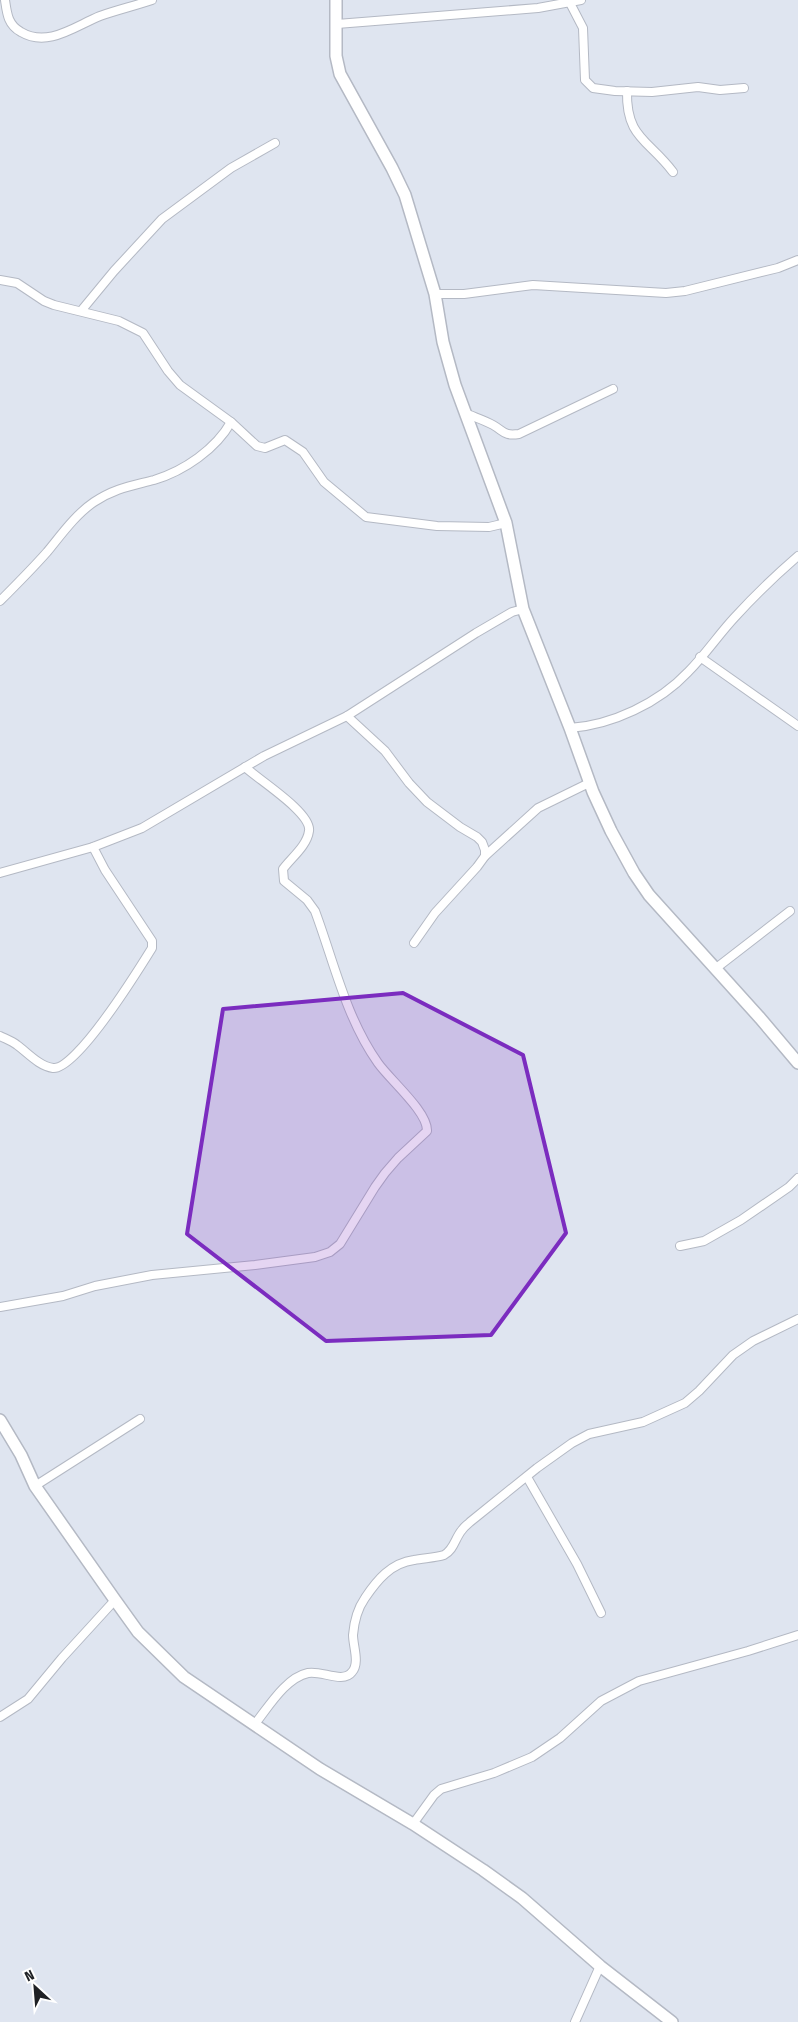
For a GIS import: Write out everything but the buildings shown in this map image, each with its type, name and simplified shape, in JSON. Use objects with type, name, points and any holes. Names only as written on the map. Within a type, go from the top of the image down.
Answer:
[{"type":"street","points":[[5,0],[7,17],[13,28],[35,39],[46,39],[101,16],[152,0]]},
{"type":"street","points":[[336,0],[336,56],[340,74],[392,168],[404,195],[435,294],[443,342],[454,385],[506,523],[523,609],[570,728],[589,783],[611,831],[634,873],[649,895],[798,1063]]},
{"type":"street","points":[[337,24],[538,8],[581,0]]},
{"type":"street","points":[[570,3],[583,28],[585,80],[593,88],[652,92],[698,87],[720,90],[744,88]]},
{"type":"street","points":[[627,91],[628,112],[634,131],[661,156],[673,172]]},
{"type":"street","points":[[81,311],[114,271],[162,219],[232,168],[275,143]]},
{"type":"street","points":[[435,294],[464,294],[533,285],[666,293],[684,292],[778,268],[798,260]]},
{"type":"street","points":[[0,280],[17,283],[34,292],[44,301],[54,305],[119,321],[143,333],[168,371],[180,384],[231,422],[257,446],[265,448],[285,440],[292,444],[303,452],[324,482],[366,517],[437,526],[489,527],[506,523]]},
{"type":"street","points":[[465,413],[493,425],[503,433],[511,435],[520,434],[613,389]]},
{"type":"street","points":[[0,601],[93,503],[128,486],[155,480],[188,464],[222,437],[231,422]]},
{"type":"street","points":[[570,728],[594,726],[652,701],[671,688],[689,671],[756,595],[798,556]]},
{"type":"street","points":[[0,873],[93,847],[142,828],[264,756],[347,716],[476,633],[512,612],[523,609]]},
{"type":"street","points":[[700,657],[798,726]]},
{"type":"street","points":[[347,716],[385,751],[409,783],[427,802],[482,842],[485,856]]},
{"type":"street","points":[[0,1307],[63,1296],[95,1286],[152,1275],[255,1265],[315,1257],[330,1252],[340,1244],[385,1174],[398,1158],[427,1131],[426,1123],[412,1102],[385,1072],[372,1054],[358,1028],[342,990],[315,911],[307,900],[284,881],[282,869],[307,838],[309,825],[306,818],[246,767]]},
{"type":"street","points":[[414,943],[435,914],[485,856],[538,808],[589,783]]},
{"type":"street","points":[[0,1036],[16,1044],[44,1065],[53,1068],[61,1067],[82,1047],[110,1014],[152,948],[152,941],[104,870],[93,847]]},
{"type":"street","points":[[715,969],[790,911]]},
{"type":"street","points":[[680,1246],[704,1241],[741,1220],[789,1187],[798,1178]]},
{"type":"street","points":[[254,1726],[287,1686],[298,1677],[307,1673],[318,1672],[337,1677],[345,1677],[352,1673],[355,1665],[353,1636],[355,1621],[363,1601],[373,1586],[388,1570],[398,1564],[444,1555],[451,1550],[461,1531],[470,1522],[555,1454],[589,1434],[643,1422],[685,1402],[733,1355],[753,1341],[798,1319]]},
{"type":"street","points":[[35,1486],[140,1419]]},
{"type":"street","points":[[0,1420],[21,1456],[35,1486],[138,1632],[184,1677],[320,1769],[413,1824],[483,1870],[522,1898],[600,1966],[672,2022]]},
{"type":"street","points":[[527,1477],[577,1564],[601,1613]]},
{"type":"street","points":[[0,1717],[28,1700],[62,1658],[116,1600]]},
{"type":"street","points":[[413,1824],[434,1795],[441,1789],[494,1773],[532,1757],[560,1738],[601,1702],[632,1684],[748,1652],[798,1635]]},
{"type":"street","points":[[576,2022],[600,1966]]},
{"type":"highlighted area","points":[[403,993],[523,1055],[566,1233],[491,1335],[326,1341],[187,1234],[223,1009]]}]
